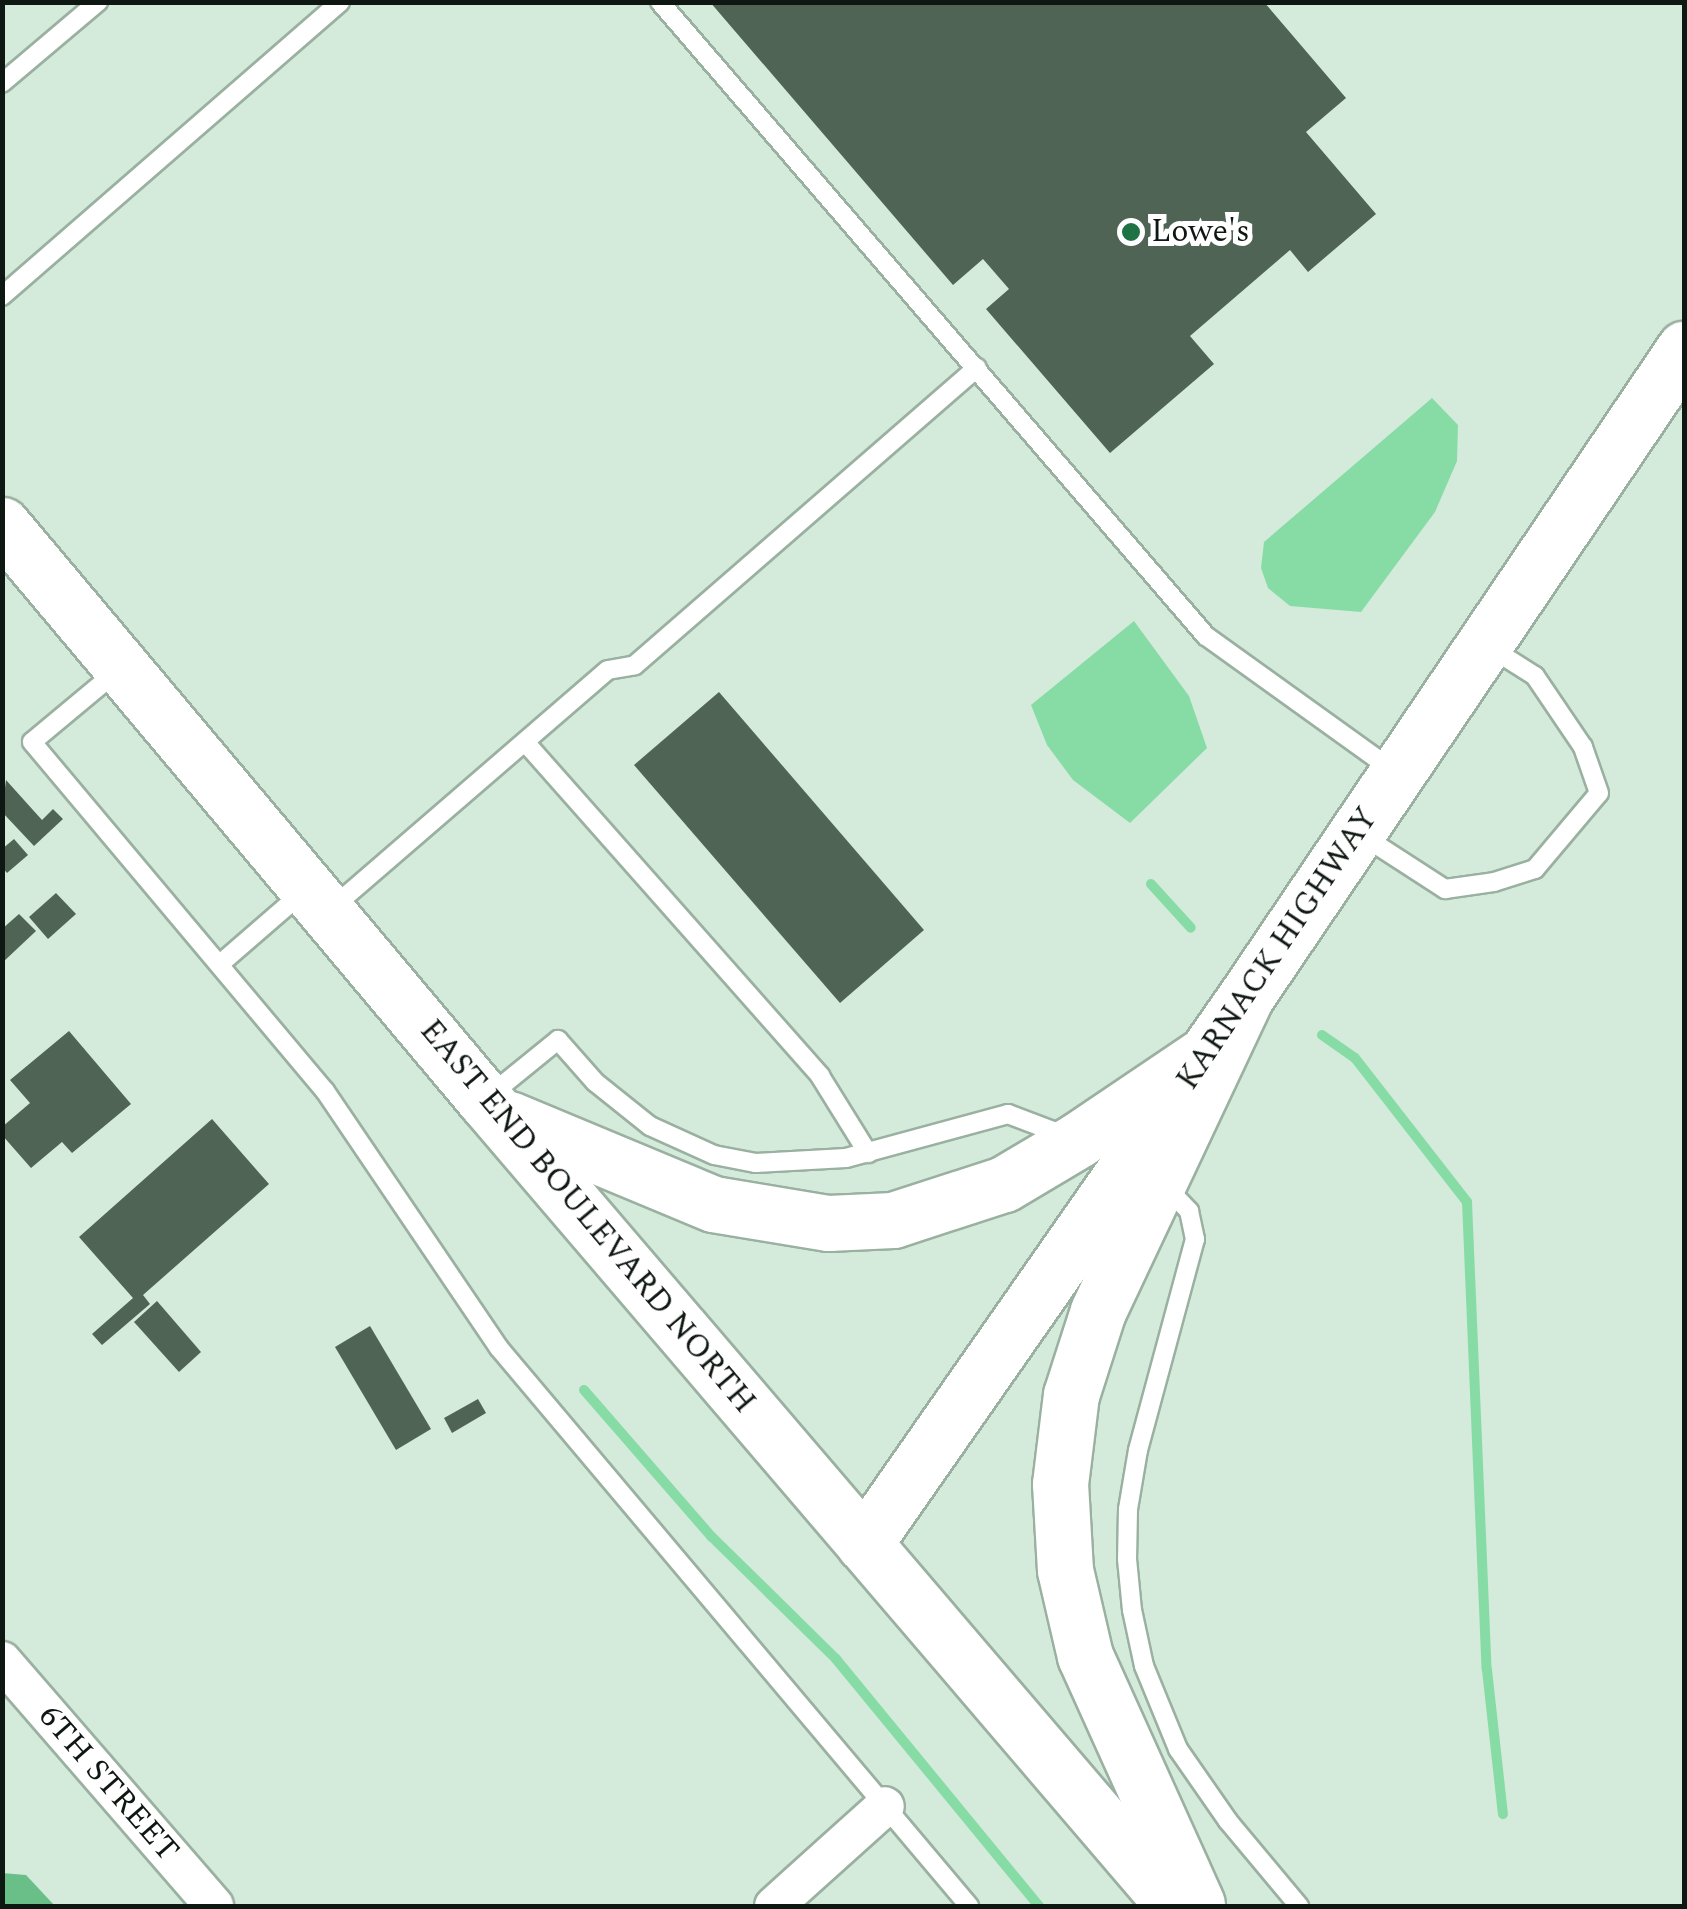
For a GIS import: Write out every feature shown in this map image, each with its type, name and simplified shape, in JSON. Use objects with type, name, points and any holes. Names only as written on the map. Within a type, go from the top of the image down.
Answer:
[{"type":"main road","name":"KARNACK HIGHWAY","points":[[1116,1158],[1207,1052],[1245,998],[1684,349]]},
{"type":"main road","name":"EAST END BOULEVARD NORTH","points":[[2,526],[491,1107],[1174,1906]]},
{"type":"main road","points":[[864,1544],[1116,1158],[1245,998]]},
{"type":"main road","points":[[491,1107],[713,1204],[828,1224],[893,1220],[940,1208],[1004,1184],[1116,1158]]},
{"type":"main road","points":[[1116,1158],[1098,1311],[1079,1366],[1063,1440],[1061,1528],[1065,1570],[1085,1656],[1198,1906]]},
{"type":"street","name":"6TH STREET","points":[[2,1661],[214,1906]]},
{"type":"street","points":[[774,1906],[885,1806]]},
{"type":"lane","points":[[2,83],[98,2]]},
{"type":"lane","points":[[2,296],[340,2]]},
{"type":"lane","points":[[660,2],[1206,636],[1398,774]]},
{"type":"lane","points":[[220,964],[319,898],[525,742],[608,670],[636,665],[977,368]]},
{"type":"lane","points":[[1358,833],[1445,889],[1494,882],[1536,869],[1599,793],[1583,747],[1535,676],[1485,644]]},
{"type":"lane","points":[[123,666],[32,742],[324,1091],[499,1348],[969,1906]]},
{"type":"lane","points":[[525,742],[820,1076],[868,1154]]},
{"type":"lane","points":[[491,1107],[558,1040],[622,1106],[650,1126],[699,1149],[756,1163],[802,1163],[868,1154],[1008,1114],[1116,1158],[1189,1211],[1196,1239],[1138,1450],[1127,1542],[1132,1610],[1144,1666],[1178,1749],[1228,1821],[1299,1906]]},
{"type":"shaded area","points":[[1432,398],[1458,425],[1457,461],[1435,512],[1361,612],[1290,606],[1268,588],[1261,568],[1264,542]]},
{"type":"shaded area","points":[[1134,621],[1189,696],[1207,748],[1130,823],[1073,780],[1047,745],[1031,705]]},
{"type":"shaded area","points":[[2,1873],[26,1875],[55,1906],[3,1906]]},
{"type":"building","name":"Lowe's","points":[[710,2],[1264,2],[1346,98],[1306,132],[1376,214],[1308,272],[1290,250],[1190,336],[1214,364],[1110,453],[986,309],[1009,289],[983,259],[953,285]]},
{"type":"building","points":[[719,692],[924,930],[840,1003],[634,765]]},
{"type":"building","points":[[6,780],[42,820],[53,809],[63,819],[34,846],[2,812]]},
{"type":"building","points":[[14,839],[28,855],[7,873],[2,867],[2,849]]},
{"type":"building","points":[[56,893],[76,914],[48,939],[29,917]]},
{"type":"building","points":[[19,914],[36,931],[2,963],[2,929]]},
{"type":"building","points":[[69,1031],[131,1104],[72,1153],[62,1142],[31,1168],[2,1135],[2,1127],[30,1103],[10,1080]]},
{"type":"building","points":[[212,1119],[269,1184],[143,1295],[150,1304],[102,1345],[92,1334],[133,1298],[79,1237]]},
{"type":"building","points":[[157,1301],[201,1352],[179,1372],[134,1322]]},
{"type":"building","points":[[370,1326],[431,1429],[396,1450],[335,1347]]},
{"type":"building","points":[[478,1399],[486,1413],[452,1433],[444,1418]]},
{"type":"waterway","points":[[1151,884],[1191,928]]},
{"type":"waterway","points":[[1322,1035],[1355,1058],[1467,1202],[1487,1670],[1503,1814]]},
{"type":"waterway","points":[[584,1390],[712,1537],[836,1659],[1039,1906]]},
{"type":"place","name":"Lowe's","points":[[1131,232]]}]
